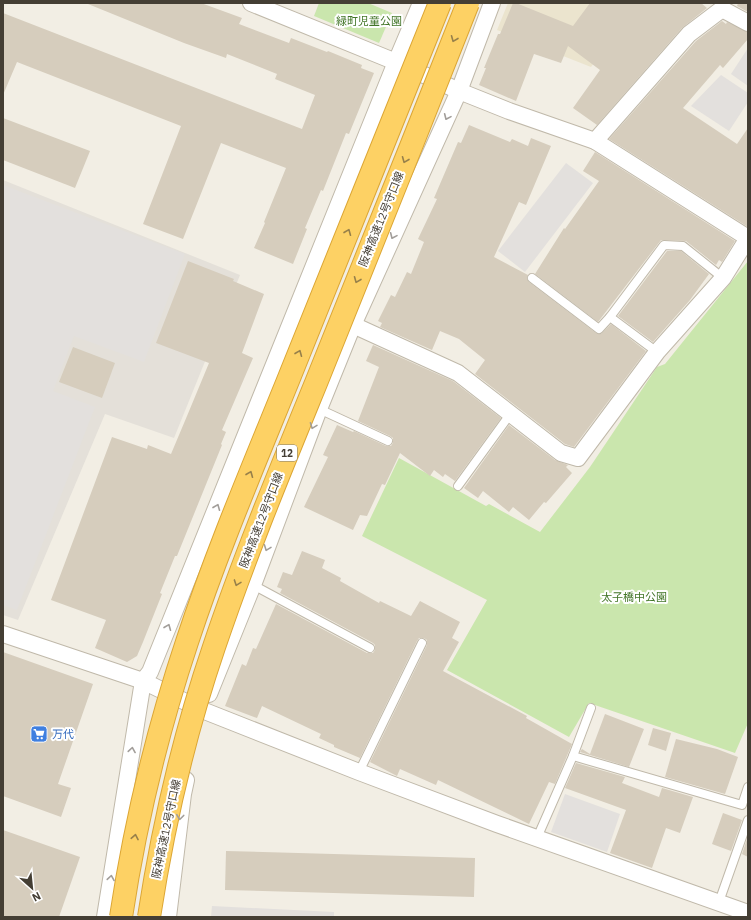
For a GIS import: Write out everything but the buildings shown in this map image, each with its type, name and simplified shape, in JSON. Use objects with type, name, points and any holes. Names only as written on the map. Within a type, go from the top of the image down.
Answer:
[{"type":"highway","points":[[122,917],[131,861],[150,768],[168,702],[187,642],[225,536],[440,3]]},
{"type":"highway","name":"阪神高速12号守口線","points":[[149,917],[158,861],[176,781],[193,715],[214,648],[253,538],[468,3]]},
{"type":"street","points":[[251,3],[396,62],[459,91],[595,141],[748,238],[723,278],[657,352],[578,458],[562,452],[458,373],[353,325]]},
{"type":"street","points":[[105,917],[143,681],[153,665],[421,3]]},
{"type":"street","points":[[168,917],[183,794],[202,710],[253,585],[319,409],[353,325],[459,91],[492,3]]},
{"type":"street","points":[[595,141],[689,34],[722,8],[748,23]]},
{"type":"street","points":[[3,634],[143,681],[202,710],[359,772],[537,838],[748,913]]},
{"type":"lane","points":[[532,278],[600,329],[610,318],[664,245],[682,246],[723,278]]},
{"type":"lane","points":[[610,318],[657,352]]},
{"type":"lane","points":[[319,409],[388,441]]},
{"type":"lane","points":[[458,486],[511,414]]},
{"type":"lane","points":[[253,585],[370,648]]},
{"type":"lane","points":[[359,772],[422,643]]},
{"type":"lane","points":[[537,838],[573,756],[591,708]]},
{"type":"lane","points":[[573,756],[745,806],[748,787]]},
{"type":"lane","points":[[719,902],[748,820]]},
{"type":"shaded area","points":[[508,3],[639,3],[591,67],[497,30]]},
{"type":"shaded area","points":[[748,48],[748,86],[731,74]]},
{"type":"shaded area","points":[[721,75],[748,93],[748,102],[729,131],[691,106]]},
{"type":"shaded area","points":[[566,163],[593,183],[525,272],[498,251]]},
{"type":"shaded area","points":[[3,180],[240,275],[174,438],[105,414],[18,620],[3,615]]},
{"type":"shaded area","points":[[3,185],[185,254],[144,362],[74,336],[53,391],[95,407],[17,610],[3,605]]},
{"type":"shaded area","points":[[565,794],[620,814],[607,852],[551,832]]},
{"type":"shaded area","points":[[212,906],[334,912],[334,917],[211,917]]},
{"type":"green space","name":"緑町児童公園","points":[[319,3],[368,3],[392,13],[379,43],[314,16]]},
{"type":"green space","name":"太子橋中公園","points":[[748,261],[748,723],[735,753],[589,703],[569,737],[447,670],[487,600],[362,536],[399,458],[486,506],[489,504],[540,532],[590,467],[657,367],[665,364]]},
{"type":"place","name":"万代","points":[[39,734]]}]
